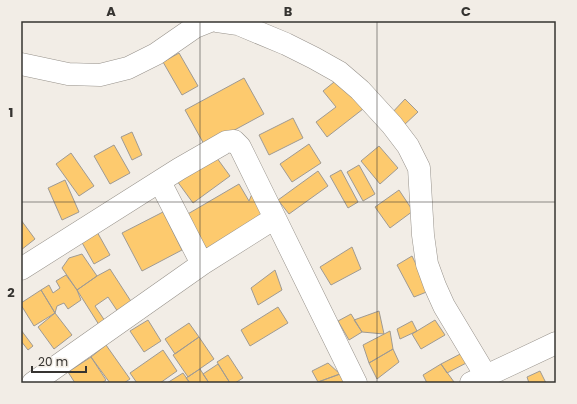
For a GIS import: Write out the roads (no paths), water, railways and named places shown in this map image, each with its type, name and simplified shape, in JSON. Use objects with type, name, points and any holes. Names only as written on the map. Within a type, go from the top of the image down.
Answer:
[{"type":"street","points":[[21,64],[68,74],[100,75],[128,68],[156,54],[195,27],[210,21]]},
{"type":"street","points":[[217,21],[266,27],[314,58],[339,72],[360,90],[392,125],[408,146],[419,168],[423,235],[428,264],[435,286],[479,379],[556,343]]},
{"type":"street","points":[[21,269],[179,170],[226,142],[234,141],[240,147],[356,383]]},
{"type":"street","points":[[160,182],[202,264]]},
{"type":"street","points":[[33,383],[202,264],[275,218]]}]
